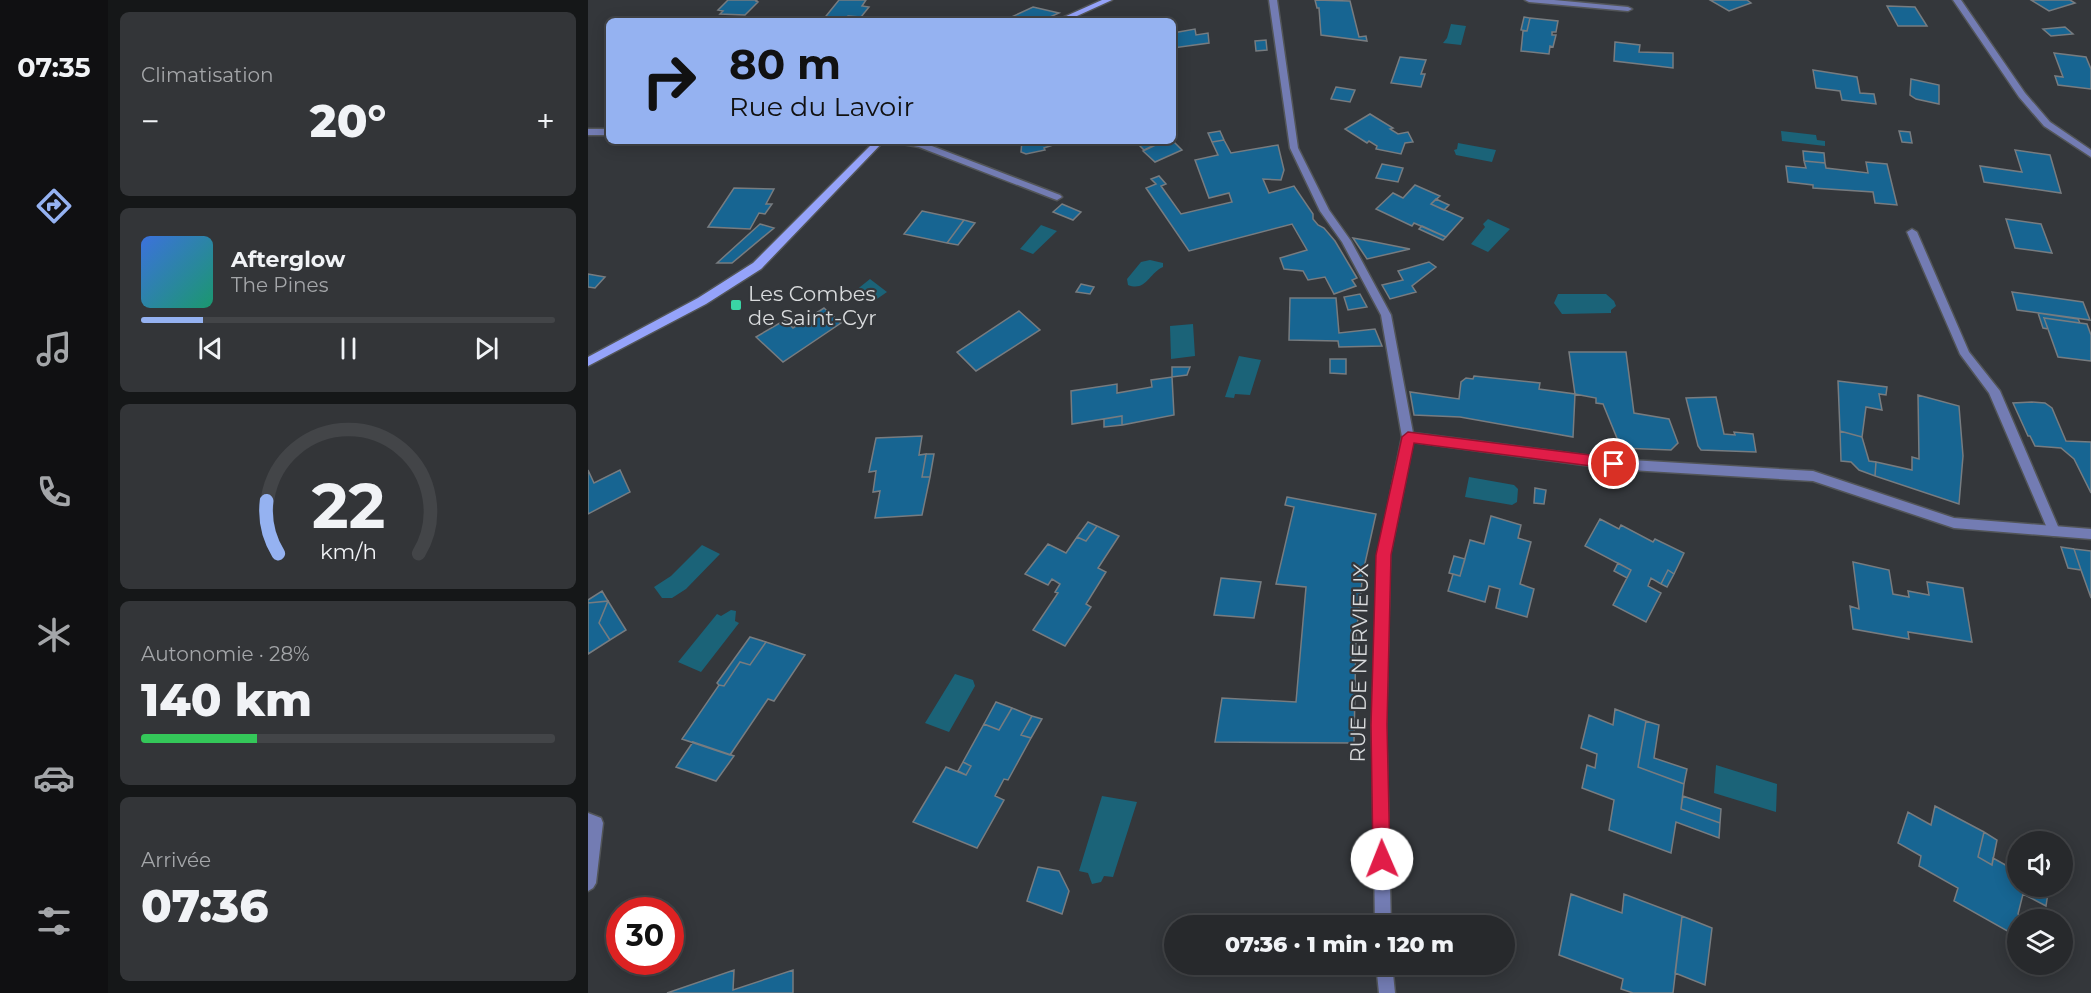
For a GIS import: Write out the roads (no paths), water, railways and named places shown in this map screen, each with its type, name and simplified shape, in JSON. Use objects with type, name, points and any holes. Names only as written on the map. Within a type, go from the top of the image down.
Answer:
[{"type":"main road","points":[[1066,18],[1108,0]]},
{"type":"main road","points":[[588,362],[702,301],[757,266],[877,144]]},
{"type":"street","name":"RUE DE NERVIEUX","points":[[1274,0],[1294,148],[1325,211],[1347,241],[1386,315],[1408,437],[1383,555],[1379,725],[1383,915]]},
{"type":"street","points":[[1529,0],[1628,9]]},
{"type":"street","points":[[1957,0],[2028,102],[2047,124],[2091,154]]},
{"type":"street","points":[[588,132],[606,132]]},
{"type":"street","points":[[916,144],[1057,197]]},
{"type":"street","points":[[1912,232],[1965,354],[1994,391],[2054,531]]},
{"type":"street","points":[[1408,437],[1614,464],[1813,476],[1954,523],[2091,534]]},
{"type":"street","points":[[588,820],[596,823],[588,883]]},
{"type":"street","points":[[1385,975],[1387,993]]},
{"type":"water","points":[[1451,24],[1466,26],[1461,45],[1443,43]]},
{"type":"water","points":[[1781,131],[1816,135],[1817,140],[1825,141],[1825,146],[1782,141]]},
{"type":"water","points":[[1458,143],[1496,150],[1492,162],[1456,155],[1454,150],[1457,149]]},
{"type":"water","points":[[1488,219],[1510,229],[1488,252],[1471,244],[1485,227],[1483,224]]},
{"type":"water","points":[[1041,225],[1057,231],[1033,254],[1020,249]]},
{"type":"water","points":[[1150,260],[1163,263],[1163,267],[1143,284],[1128,285],[1127,279],[1141,262]]},
{"type":"water","points":[[870,279],[887,292],[874,301],[862,292],[858,294],[855,291]]},
{"type":"water","points":[[1558,294],[1606,294],[1616,306],[1611,313],[1562,314],[1554,303]]},
{"type":"water","points":[[1193,324],[1195,356],[1171,359],[1170,326]]},
{"type":"water","points":[[1239,356],[1261,360],[1250,395],[1235,394],[1234,398],[1225,397]]},
{"type":"water","points":[[1469,477],[1514,485],[1518,489],[1517,502],[1512,505],[1465,497]]},
{"type":"water","points":[[702,545],[720,554],[686,589],[672,598],[662,598],[654,587],[671,576]]},
{"type":"water","points":[[731,610],[736,611],[735,621],[739,623],[701,672],[678,662],[717,614],[721,616]]},
{"type":"water","points":[[955,674],[973,680],[975,686],[949,732],[925,723]]},
{"type":"water","points":[[1716,765],[1777,784],[1776,812],[1714,793]]},
{"type":"water","points":[[1102,796],[1137,802],[1113,877],[1104,876],[1101,882],[1092,884],[1088,873],[1079,871]]},
{"type":"place","name":"Les Combes de Saint-Cyr","points":[[736,305]]}]
